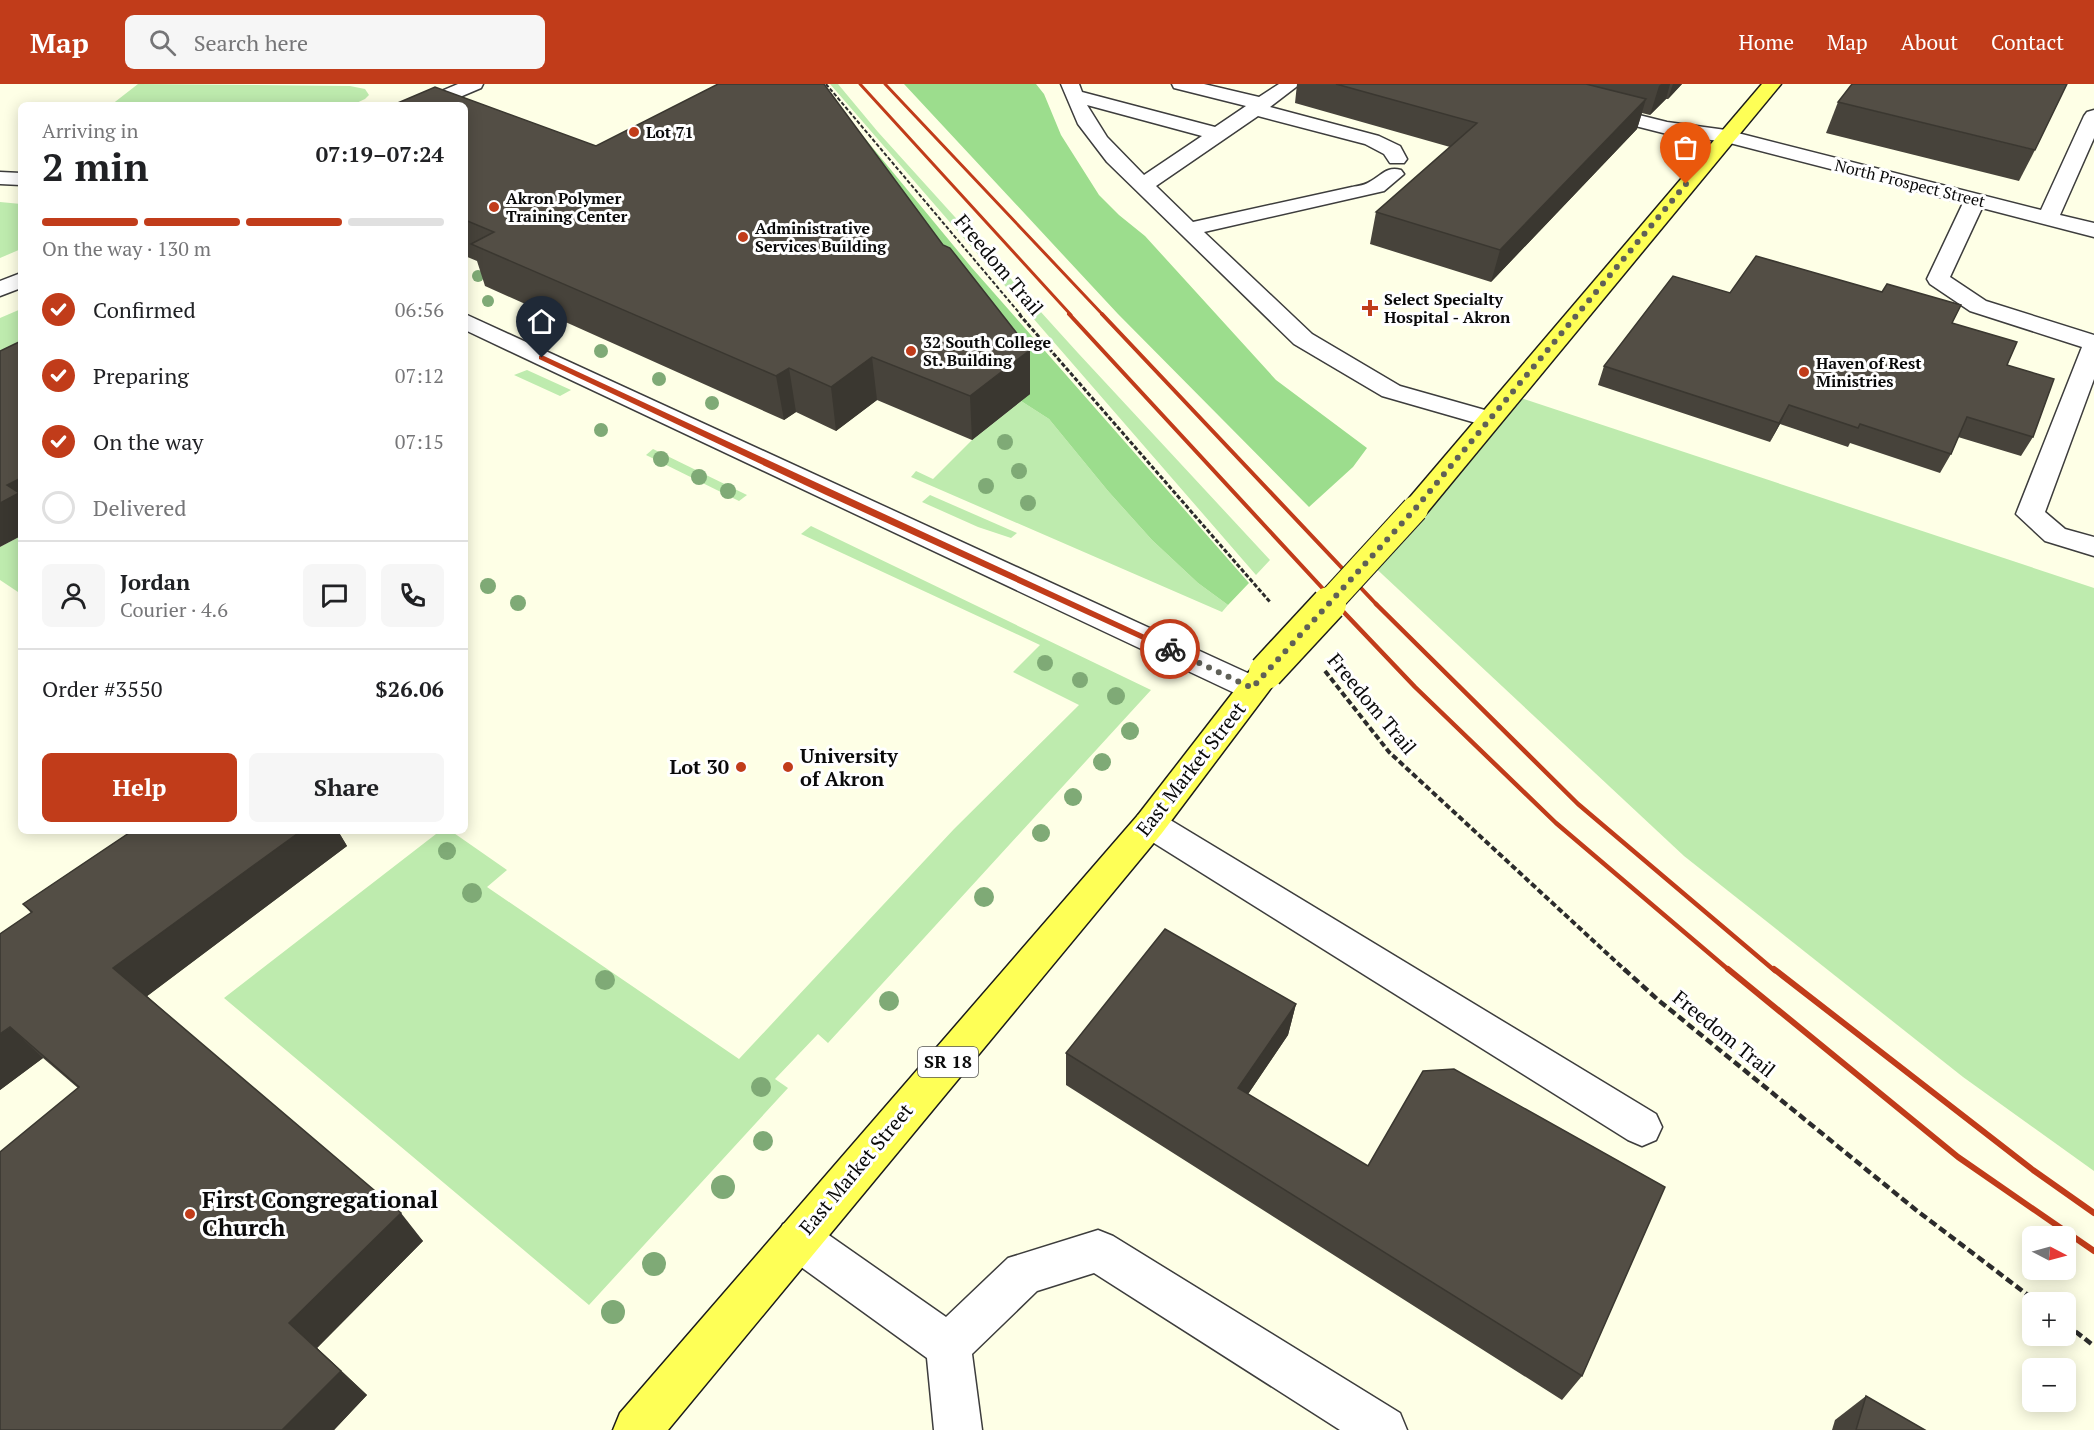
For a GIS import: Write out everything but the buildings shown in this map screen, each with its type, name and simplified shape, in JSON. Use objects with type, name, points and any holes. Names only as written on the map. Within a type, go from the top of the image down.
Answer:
[{"type":"main road","name":"East Market Street","points":[[637,1430],[1150,824],[1259,680],[1415,509],[1772,84]]},
{"type":"street","points":[[432,102],[474,84]]},
{"type":"street","points":[[1181,84],[1372,140],[1393,150],[1395,166],[1377,187],[1356,194],[1189,229]]},
{"type":"street","points":[[1144,185],[1291,84]]},
{"type":"street","points":[[1072,90],[1217,134]]},
{"type":"street","points":[[1072,90],[1076,105],[1091,131],[1114,158],[1303,339],[1391,391],[1490,419]]},
{"type":"street","points":[[1576,105],[1667,128],[1726,136]]},
{"type":"street","points":[[1678,112],[1726,136]]},
{"type":"street","points":[[2048,218],[2094,116]]},
{"type":"street","name":"North Prospect Street","points":[[1726,136],[2094,230]]},
{"type":"street","points":[[0,178],[18,179]]},
{"type":"street","points":[[1976,200],[1938,279],[1978,306],[2094,344],[2030,514],[2055,535],[2094,547]]},
{"type":"street","points":[[0,289],[18,281]]},
{"type":"street","points":[[468,322],[829,493],[1064,599],[1259,680]]},
{"type":"street","points":[[1150,824],[1642,1127]]},
{"type":"street","points":[[798,1239],[948,1346],[958,1430]]},
{"type":"street","points":[[948,1346],[1024,1273],[1098,1251],[1383,1430]]},
{"type":"path","name":"Freedom Trail","points":[[826,84],[1019,313],[1247,572],[1275,608]]},
{"type":"path","name":"Freedom Trail","points":[[1318,662],[1389,752],[1657,999],[1916,1210],[2024,1292]]},
{"type":"path","points":[[2076,1332],[2094,1346]]},
{"type":"green space","points":[[138,84],[350,86],[365,89],[369,95],[358,102],[115,102]]},
{"type":"green space","points":[[820,84],[972,268],[1249,583],[1228,605],[1198,583],[1152,540],[1049,419],[1021,401],[1030,393]]},
{"type":"green space","points":[[830,84],[838,84],[878,132],[1078,353],[1270,560],[1256,575]]},
{"type":"green space","points":[[904,84],[1036,84],[1044,94],[1061,135],[1099,195],[1145,236],[1276,380],[1367,448],[1353,467],[1309,507],[1118,314]]},
{"type":"green space","points":[[0,202],[18,204],[18,250],[0,258]]},
{"type":"green space","points":[[18,310],[18,383],[0,392],[0,318]]},
{"type":"green space","points":[[527,370],[571,390],[560,396],[514,375]]},
{"type":"green space","points":[[1509,394],[2094,588],[2094,1171],[1963,1077],[1684,856],[1368,561]]},
{"type":"green space","points":[[1021,401],[1049,419],[1152,540],[1198,583],[1228,605],[1222,612],[911,477],[916,471],[933,479],[972,440]]},
{"type":"green space","points":[[653,449],[747,495],[739,501],[646,455]]},
{"type":"green space","points":[[930,495],[1017,533],[1011,538],[978,527],[922,502]]},
{"type":"green space","points":[[811,526],[1151,690],[828,1043],[818,1034],[775,1079],[788,1088],[589,1305],[224,998],[436,834],[455,834],[507,870],[487,887],[739,1059],[954,829],[1079,705],[1013,672],[1040,645],[801,534]]},
{"type":"green space","points":[[18,538],[18,592],[0,580],[0,547]]},
{"type":"railway","points":[[860,84],[1071,315]]},
{"type":"railway","points":[[885,84],[1103,315]]},
{"type":"railway","points":[[1069,314],[1338,605]]},
{"type":"railway","points":[[1102,314],[1377,605]]},
{"type":"railway","points":[[1336,604],[1415,687],[1556,823],[1730,971]]},
{"type":"railway","points":[[1377,605],[1578,804],[1775,971]]},
{"type":"railway","points":[[1728,969],[1958,1157],[2094,1251]]},
{"type":"railway","points":[[1774,969],[2033,1170],[2094,1213]]},
{"type":"way so far","points":[[1170,649],[1252,688],[1415,509],[1686,184]]},
{"type":"place","name":"Lot 71","points":[[634,132]]},
{"type":"place","name":"Akron Polymer Training Center","points":[[494,207]]},
{"type":"place","name":"Administrative Services Building","points":[[743,237]]},
{"type":"place","name":"Select Specialty Hospital - Akron","points":[[1370,308]]},
{"type":"place","name":"32 South College St. Building","points":[[911,351]]},
{"type":"place","name":"Haven of Rest Ministries","points":[[1804,372]]},
{"type":"place","name":"Lot 30","points":[[741,767]]},
{"type":"place","name":"University of Akron","points":[[788,767]]},
{"type":"place","name":"First Congregational Church","points":[[190,1214]]},
{"type":"route","points":[[542,358],[829,493],[1170,649]]}]
